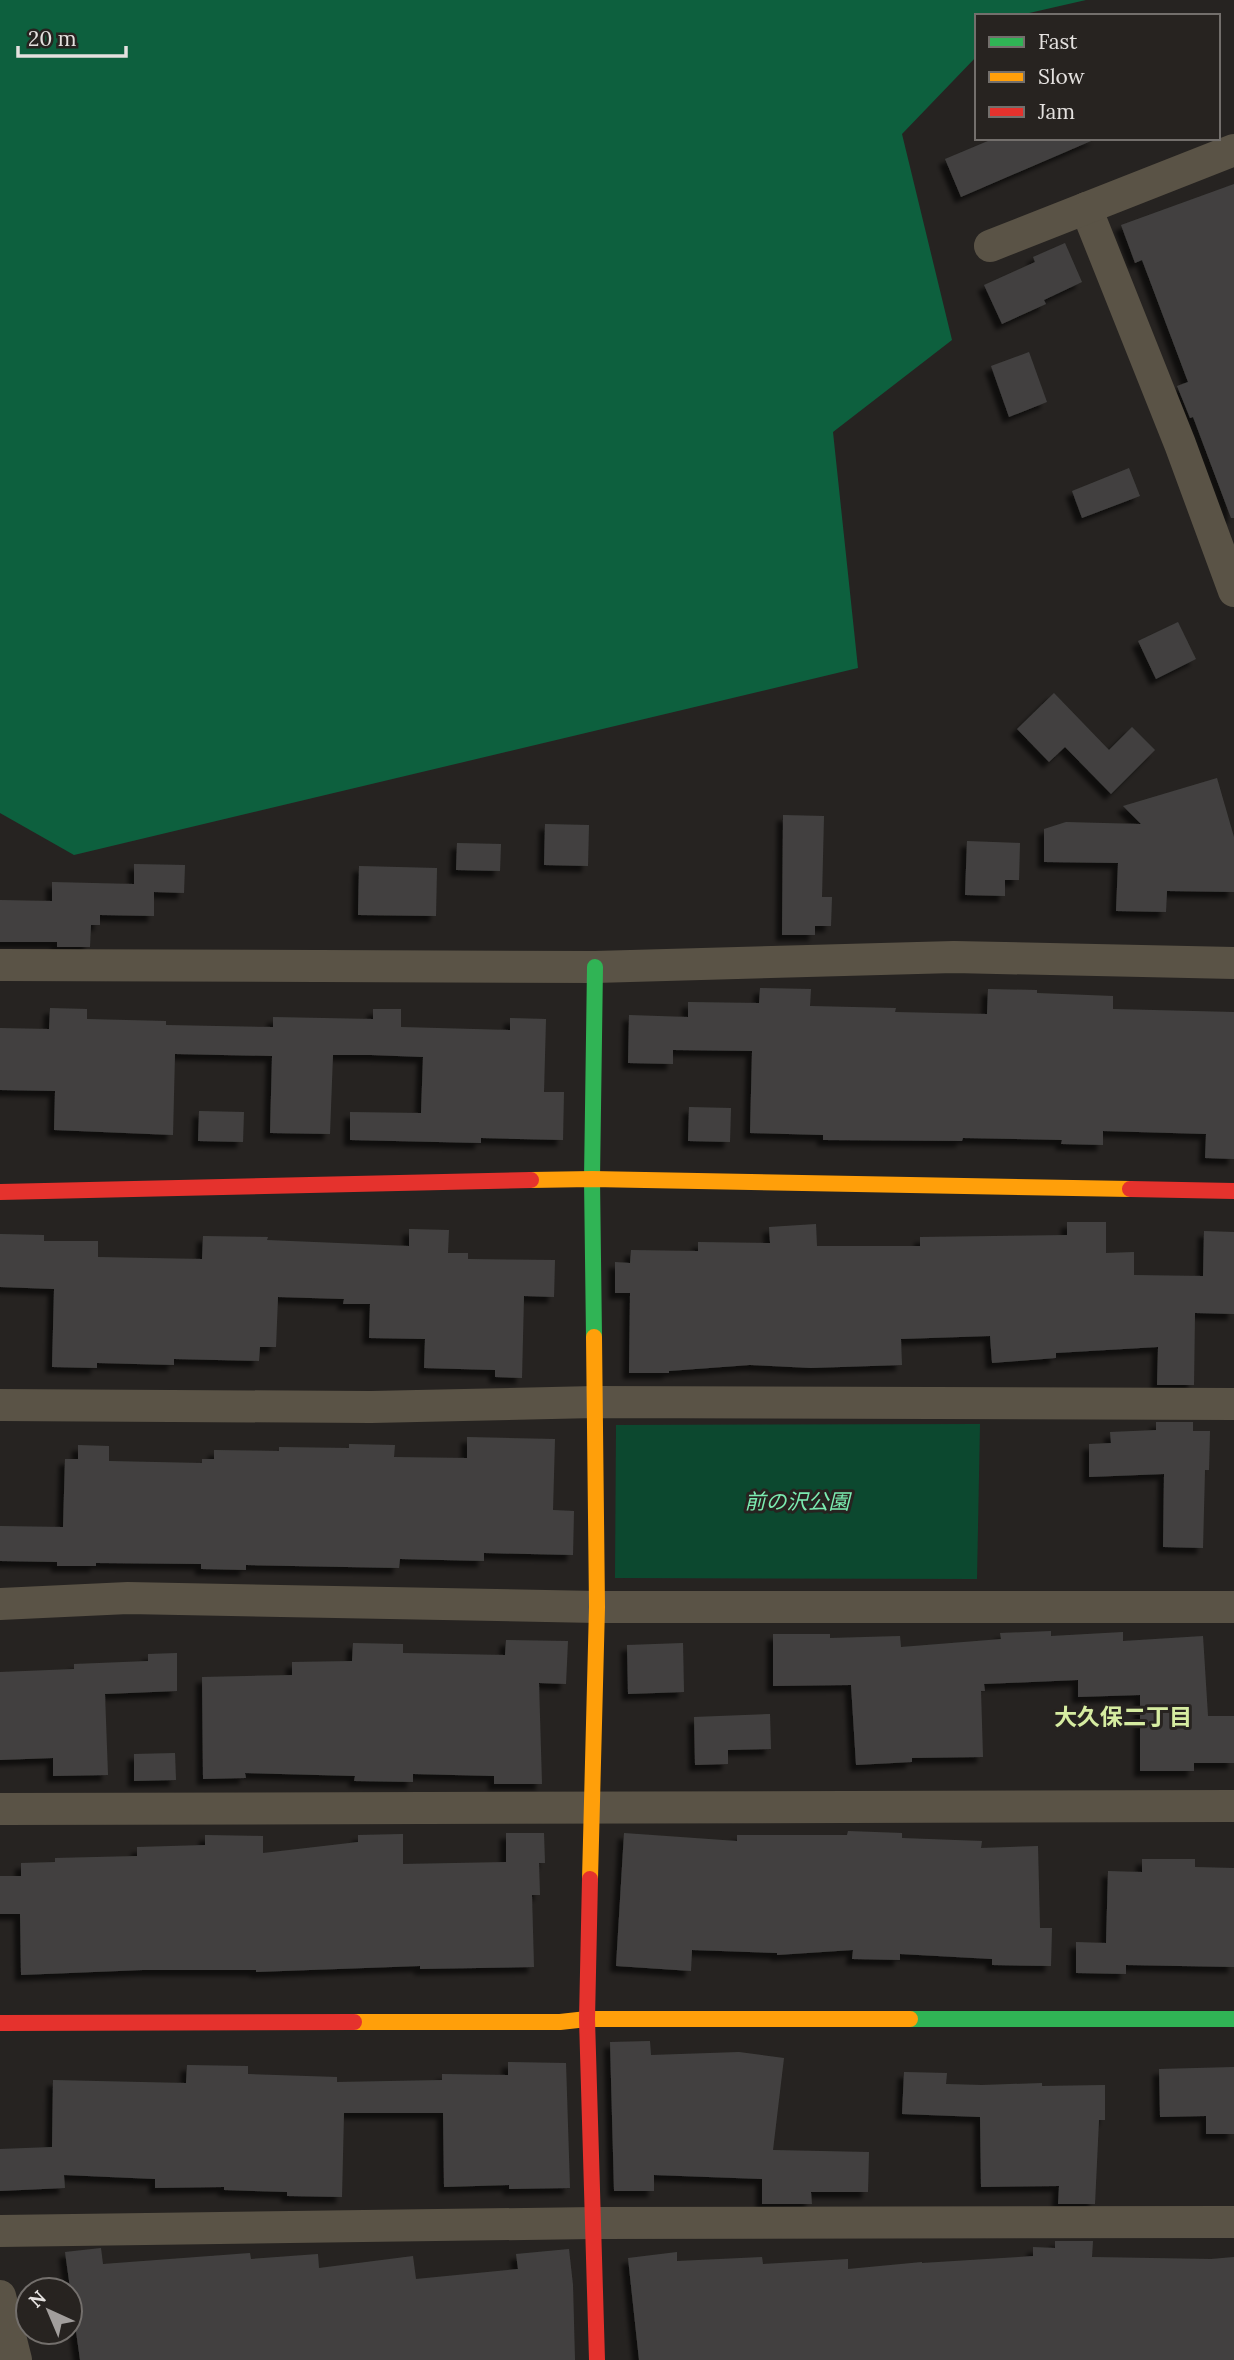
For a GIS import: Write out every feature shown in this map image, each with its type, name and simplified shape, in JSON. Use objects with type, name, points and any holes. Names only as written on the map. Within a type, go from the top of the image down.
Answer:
[{"type":"street","points":[[990,246],[1234,150]]},
{"type":"street","points":[[1086,208],[1180,444],[1234,591]]},
{"type":"street","points":[[0,965],[595,967],[954,957],[1234,963]]},
{"type":"street","points":[[595,967],[592,1179],[597,1607],[587,2019],[597,2360]]},
{"type":"street","points":[[0,1192],[592,1179],[1234,1191]]},
{"type":"street","points":[[0,1405],[371,1407],[595,1402],[1234,1404]]},
{"type":"street","points":[[0,1604],[128,1598],[597,1607],[1234,1607]]},
{"type":"street","points":[[0,1809],[1234,1806]]},
{"type":"street","points":[[0,2024],[560,2022],[587,2019],[1234,2019]]},
{"type":"street","points":[[0,2231],[593,2223],[1234,2222]]},
{"type":"street","points":[[0,2296],[16,2360]]},
{"type":"green space","points":[[0,0],[1086,0],[1025,14],[975,14],[975,58],[902,134],[952,340],[833,432],[858,668],[74,855],[0,813]]},
{"type":"green space","name":"前の沢公園","points":[[980,1424],[977,1579],[615,1578],[616,1425]]},
{"type":"building","points":[[990,140],[1093,140],[961,197],[945,159]]},
{"type":"building","points":[[1234,184],[1234,518],[1231,518],[1193,417],[1190,418],[1177,386],[1188,382],[1142,260],[1135,263],[1121,225]]},
{"type":"building","points":[[1065,243],[1082,282],[1044,300],[1046,304],[1002,324],[984,285],[1035,262],[1033,257]]},
{"type":"building","points":[[1029,352],[1047,402],[1009,417],[991,366]]},
{"type":"building","points":[[1129,468],[1140,496],[1082,518],[1072,491]]},
{"type":"building","points":[[1178,622],[1196,659],[1156,679],[1138,641]]},
{"type":"building","points":[[1054,693],[1109,750],[1132,727],[1155,750],[1111,794],[1065,747],[1049,762],[1017,729]]},
{"type":"building","points":[[1217,778],[1234,837],[1234,892],[1167,891],[1166,912],[1116,911],[1118,863],[1044,862],[1044,829],[1066,822],[1141,824],[1123,806]]},
{"type":"building","points":[[783,815],[824,816],[822,897],[832,897],[831,926],[815,926],[815,935],[782,935]]},
{"type":"building","points":[[545,824],[589,825],[588,866],[544,865]]},
{"type":"building","points":[[967,841],[1020,843],[1019,880],[1005,880],[1005,896],[965,895]]},
{"type":"building","points":[[457,843],[501,844],[500,871],[456,870]]},
{"type":"building","points":[[134,864],[185,865],[184,893],[154,892],[154,916],[100,915],[100,925],[91,925],[90,947],[57,947],[57,942],[0,942],[0,900],[52,901],[52,882],[134,884]]},
{"type":"building","points":[[359,866],[437,868],[436,916],[358,915]]},
{"type":"building","points":[[760,988],[811,989],[810,1006],[896,1008],[895,1012],[987,1014],[988,989],[1113,996],[1113,1009],[1234,1012],[1234,1159],[1205,1158],[1206,1134],[1103,1131],[1103,1145],[1061,1144],[1062,1140],[963,1138],[962,1141],[823,1140],[823,1135],[750,1133],[752,1051],[673,1050],[673,1064],[628,1063],[629,1015],[688,1017],[688,1002],[759,1003]]},
{"type":"building","points":[[50,1008],[87,1009],[87,1019],[166,1021],[166,1025],[273,1027],[273,1017],[373,1019],[373,1009],[401,1009],[401,1027],[510,1030],[510,1018],[546,1019],[544,1092],[564,1092],[563,1140],[481,1138],[481,1143],[350,1140],[350,1112],[421,1113],[423,1057],[371,1055],[333,1055],[330,1134],[270,1133],[272,1056],[175,1054],[173,1135],[54,1130],[55,1091],[0,1090],[0,1028],[49,1029]]},
{"type":"building","points":[[689,1107],[731,1108],[730,1142],[688,1141]]},
{"type":"building","points":[[199,1111],[244,1112],[243,1142],[198,1141]]},
{"type":"building","points":[[1067,1222],[1106,1222],[1106,1253],[1134,1252],[1134,1275],[1203,1276],[1204,1231],[1234,1232],[1234,1314],[1195,1313],[1194,1385],[1157,1385],[1158,1347],[1056,1353],[1056,1358],[992,1363],[990,1336],[901,1339],[902,1365],[811,1368],[750,1365],[669,1373],[629,1373],[630,1293],[615,1293],[615,1262],[630,1263],[631,1250],[698,1251],[698,1242],[770,1243],[769,1227],[816,1224],[817,1246],[920,1246],[920,1237],[1067,1235]]},
{"type":"building","points":[[409,1229],[449,1230],[448,1253],[468,1253],[468,1259],[555,1260],[554,1297],[524,1296],[522,1378],[495,1377],[495,1370],[424,1368],[425,1339],[369,1338],[370,1304],[343,1304],[344,1299],[278,1297],[276,1347],[260,1347],[259,1361],[174,1359],[174,1365],[97,1363],[97,1368],[52,1367],[54,1289],[0,1287],[0,1234],[44,1235],[44,1241],[98,1241],[98,1257],[202,1259],[203,1236],[268,1237],[267,1240],[409,1246]]},
{"type":"building","points":[[1156,1422],[1193,1422],[1193,1431],[1210,1431],[1209,1470],[1205,1470],[1203,1548],[1163,1547],[1164,1474],[1089,1477],[1089,1444],[1111,1443],[1110,1432],[1156,1430]]},
{"type":"building","points":[[467,1437],[555,1439],[553,1510],[574,1511],[573,1555],[484,1553],[484,1561],[400,1559],[399,1568],[246,1565],[246,1570],[201,1569],[201,1564],[96,1563],[96,1566],[57,1566],[57,1562],[0,1561],[0,1526],[63,1527],[65,1459],[78,1459],[78,1445],[109,1446],[109,1461],[202,1463],[202,1459],[214,1459],[214,1450],[349,1448],[349,1444],[395,1445],[394,1457],[467,1458]]},
{"type":"building","points":[[1051,1631],[1051,1636],[1123,1632],[1123,1641],[1203,1636],[1208,1716],[1234,1716],[1234,1763],[1194,1763],[1194,1771],[1140,1771],[1140,1695],[1078,1697],[1078,1680],[984,1684],[985,1691],[981,1691],[983,1757],[912,1758],[912,1762],[856,1765],[851,1685],[773,1686],[773,1634],[830,1634],[830,1638],[900,1636],[901,1647],[1001,1639],[1000,1633]]},
{"type":"building","points":[[506,1640],[568,1641],[566,1684],[539,1683],[542,1784],[494,1784],[494,1776],[413,1774],[413,1782],[354,1781],[355,1776],[245,1773],[246,1778],[203,1779],[202,1677],[292,1675],[292,1662],[352,1661],[353,1643],[403,1644],[403,1653],[505,1655]]},
{"type":"building","points":[[683,1643],[684,1692],[628,1694],[627,1645]]},
{"type":"building","points":[[177,1653],[177,1691],[105,1694],[108,1775],[53,1776],[53,1758],[0,1760],[0,1672],[74,1669],[74,1664],[148,1661],[148,1654]]},
{"type":"building","points":[[770,1714],[771,1749],[728,1750],[728,1764],[695,1765],[694,1717]]},
{"type":"building","points":[[175,1753],[176,1780],[134,1781],[134,1754]]},
{"type":"building","points":[[848,1831],[902,1833],[902,1838],[982,1841],[981,1848],[1038,1846],[1040,1928],[1052,1928],[1051,1966],[992,1965],[992,1959],[900,1954],[900,1960],[852,1959],[853,1950],[777,1955],[692,1950],[691,1971],[616,1966],[624,1833],[737,1841],[737,1835],[847,1835]]},
{"type":"building","points":[[506,1833],[544,1833],[545,1863],[539,1863],[540,1895],[532,1895],[534,1967],[420,1969],[420,1966],[256,1972],[143,1970],[21,1975],[20,1914],[0,1914],[0,1876],[21,1876],[21,1863],[55,1862],[55,1858],[137,1856],[137,1847],[205,1845],[205,1835],[263,1836],[263,1853],[358,1842],[358,1835],[403,1834],[403,1864],[506,1862]]},
{"type":"building","points":[[1142,1859],[1195,1859],[1195,1867],[1234,1868],[1234,1967],[1126,1965],[1126,1974],[1076,1973],[1076,1942],[1106,1943],[1108,1871],[1142,1872]]},
{"type":"building","points":[[650,2041],[651,2055],[739,2052],[784,2058],[773,2150],[869,2152],[868,2192],[811,2192],[812,2204],[762,2204],[762,2179],[654,2175],[654,2191],[614,2191],[610,2042]]},
{"type":"building","points":[[508,2062],[566,2063],[570,2188],[509,2189],[509,2185],[444,2187],[443,2113],[344,2113],[342,2197],[287,2196],[287,2192],[224,2190],[224,2187],[155,2188],[155,2179],[64,2175],[65,2188],[0,2191],[0,2149],[52,2147],[53,2080],[186,2083],[187,2065],[248,2066],[248,2074],[337,2077],[337,2082],[442,2080],[442,2074],[508,2075]]},
{"type":"building","points":[[1234,2067],[1234,2134],[1206,2134],[1206,2116],[1160,2117],[1159,2069]]},
{"type":"building","points":[[904,2072],[947,2073],[946,2084],[1105,2085],[1105,2120],[1099,2120],[1095,2204],[1058,2204],[1059,2186],[981,2187],[980,2117],[902,2114]]},
{"type":"building","points":[[1055,2241],[1093,2241],[1092,2257],[1234,2257],[1234,2360],[639,2360],[628,2258],[677,2252],[677,2261],[762,2257],[763,2264],[848,2259],[848,2269],[1033,2256],[1033,2247],[1055,2248]]},
{"type":"building","points":[[101,2248],[103,2264],[250,2253],[251,2259],[318,2254],[319,2268],[413,2256],[416,2279],[518,2269],[516,2254],[569,2249],[575,2360],[80,2360],[78,2346],[84,2346],[84,2276],[68,2276],[65,2252]]},
{"type":"traffic: fast","points":[[594,1337],[592,1179],[595,967]]},
{"type":"traffic: fast","points":[[910,2019],[1234,2019]]},
{"type":"traffic: slow","points":[[531,1180],[1130,1189]]},
{"type":"traffic: slow","points":[[590,1879],[597,1607],[594,1337]]},
{"type":"traffic: slow","points":[[354,2022],[910,2019]]},
{"type":"traffic: jam","points":[[0,1192],[531,1180]]},
{"type":"traffic: jam","points":[[1130,1189],[1234,1191]]},
{"type":"traffic: jam","points":[[590,1879],[587,2019],[597,2360]]},
{"type":"traffic: jam","points":[[0,2023],[354,2022]]},
{"type":"district","name":"大久保二丁目","points":[[1123,1717]]}]
